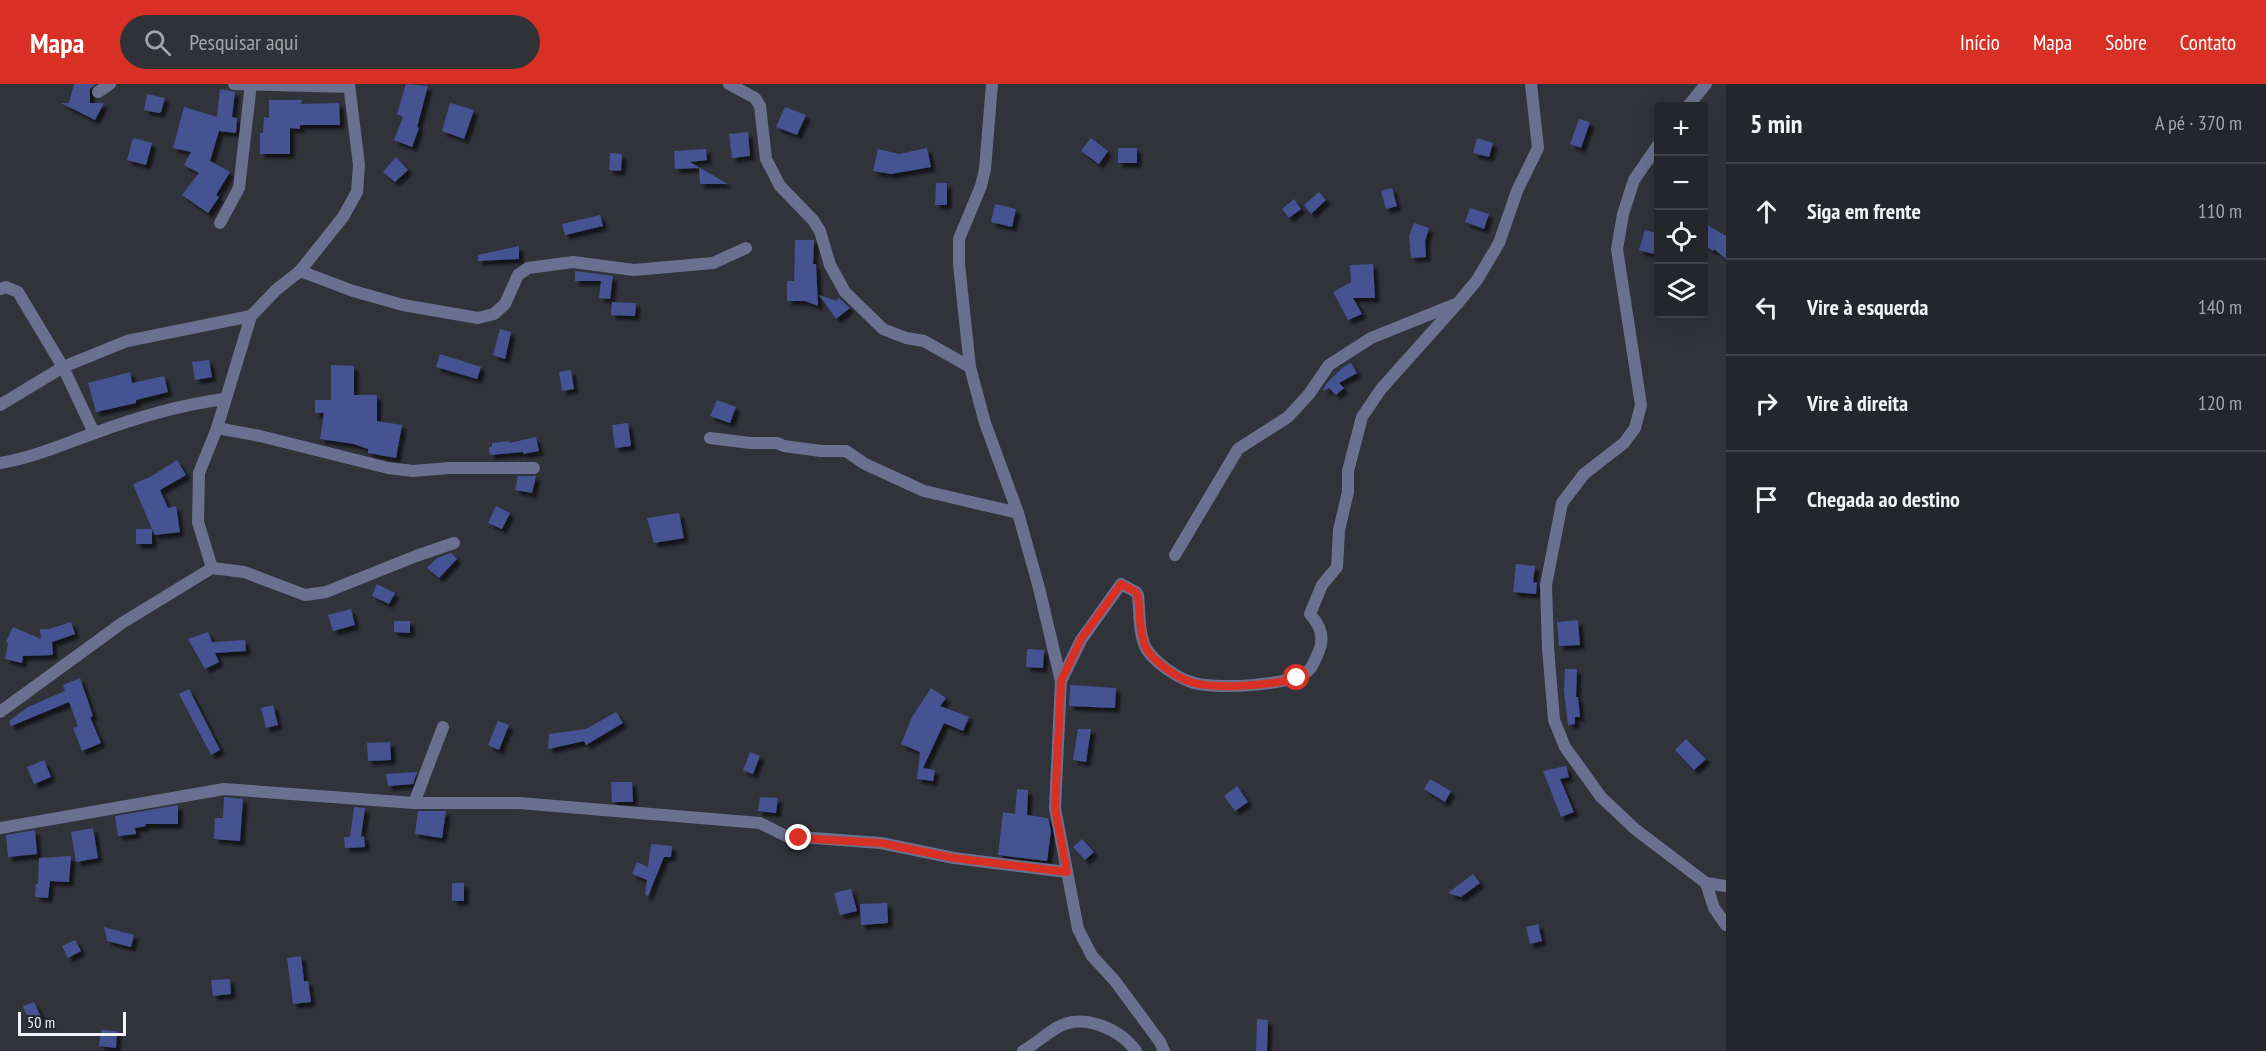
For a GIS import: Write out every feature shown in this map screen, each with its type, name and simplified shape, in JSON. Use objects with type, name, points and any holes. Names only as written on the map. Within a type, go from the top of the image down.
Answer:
[{"type":"street","points":[[99,92],[110,84]]},
{"type":"street","points":[[212,568],[198,522],[199,473],[217,428],[251,316],[276,290],[300,271],[343,217],[357,192],[359,165],[349,86],[234,84]]},
{"type":"street","points":[[729,84],[755,98],[760,106],[766,159],[780,186],[813,220],[820,231],[830,265],[845,292],[883,329],[906,338],[924,341],[970,367]]},
{"type":"street","points":[[992,84],[985,169],[981,186],[959,239],[959,264],[970,367],[985,423],[1018,513],[1061,681],[1055,808],[1078,929],[1092,956],[1115,981],[1160,1042],[1164,1051]]},
{"type":"street","points":[[1061,681],[1081,639],[1121,584],[1136,592],[1138,596],[1145,647],[1153,658],[1190,682],[1209,686],[1280,683],[1297,678],[1310,669],[1322,643],[1319,624],[1310,614],[1311,607],[1322,585],[1337,567],[1339,530],[1348,492],[1348,471],[1362,417],[1381,389],[1477,280],[1499,243],[1517,191],[1538,148],[1531,84]]},
{"type":"street","points":[[1691,102],[1706,84]]},
{"type":"street","points":[[220,223],[239,188],[251,85]]},
{"type":"street","points":[[1654,152],[1634,180],[1623,214],[1617,249],[1641,405],[1635,428],[1624,443],[1584,474],[1562,502],[1546,585],[1554,720],[1565,747],[1601,797],[1635,830],[1706,883],[1726,886]]},
{"type":"street","points":[[300,271],[353,291],[403,305],[478,318],[494,314],[505,304],[518,274],[528,268],[573,262],[634,270],[713,263],[746,248]]},
{"type":"street","points":[[0,289],[6,287],[18,292],[63,368],[94,433]]},
{"type":"street","points":[[1175,555],[1238,449],[1288,417],[1309,394],[1329,365],[1371,338],[1458,303]]},
{"type":"street","points":[[0,405],[63,368],[128,341],[251,316]]},
{"type":"street","points":[[0,463],[35,456],[94,433],[194,403],[224,399]]},
{"type":"street","points":[[217,428],[260,436],[388,468],[414,471],[449,468],[534,468]]},
{"type":"street","points":[[710,438],[750,443],[777,443],[820,451],[846,451],[865,464],[924,491],[1018,513]]},
{"type":"street","points":[[0,712],[122,623],[212,568],[244,572],[305,595],[326,592],[454,543]]},
{"type":"street","points":[[414,803],[443,727]]},
{"type":"street","points":[[0,828],[224,789],[414,803],[519,803],[760,823],[786,836],[881,843],[954,858],[1067,872]]},
{"type":"street","points":[[1706,883],[1714,908],[1726,925]]},
{"type":"street","points":[[1023,1051],[1059,1027],[1075,1022],[1090,1023],[1113,1030],[1136,1051]]},
{"type":"building","points":[[74,84],[95,84],[90,89],[90,103],[104,103],[95,120],[61,103],[69,103]]},
{"type":"building","points":[[406,84],[428,86],[417,127],[419,128],[412,147],[394,140],[403,117],[397,114]]},
{"type":"building","points":[[220,89],[235,92],[232,117],[237,118],[236,133],[219,131],[210,161],[230,172],[216,195],[219,197],[208,213],[182,195],[199,173],[184,165],[191,152],[173,148],[184,107],[217,117]]},
{"type":"building","points":[[147,94],[165,98],[161,112],[144,110]]},
{"type":"building","points":[[269,100],[302,100],[301,104],[339,103],[340,125],[300,125],[300,129],[290,128],[290,154],[260,154],[260,133],[263,133],[264,117],[269,118]]},
{"type":"building","points":[[450,103],[474,110],[464,139],[442,131]]},
{"type":"building","points":[[785,107],[806,115],[797,135],[776,127]]},
{"type":"building","points":[[1579,119],[1590,122],[1581,148],[1570,144]]},
{"type":"building","points":[[748,132],[750,156],[732,158],[729,134]]},
{"type":"building","points":[[133,138],[152,143],[146,165],[127,160]]},
{"type":"building","points":[[1091,138],[1108,151],[1099,164],[1081,151]]},
{"type":"building","points":[[1477,138],[1493,143],[1489,157],[1473,153]]},
{"type":"building","points":[[927,148],[931,167],[891,174],[873,171],[878,149],[899,154]]},
{"type":"building","points":[[1118,148],[1137,148],[1137,163],[1118,163]]},
{"type":"building","points":[[706,149],[707,160],[690,162],[728,184],[700,184],[699,168],[675,169],[674,151]]},
{"type":"building","points":[[610,153],[622,154],[621,171],[609,170]]},
{"type":"building","points":[[396,157],[408,170],[395,182],[383,172]]},
{"type":"building","points":[[936,183],[947,183],[947,205],[935,205]]},
{"type":"building","points":[[1392,188],[1397,206],[1386,209],[1381,191]]},
{"type":"building","points":[[1319,192],[1326,200],[1311,214],[1304,205]]},
{"type":"building","points":[[1294,199],[1301,209],[1289,218],[1282,209]]},
{"type":"building","points":[[995,204],[1016,209],[1012,227],[991,222]]},
{"type":"building","points":[[1470,208],[1489,214],[1484,229],[1465,222]]},
{"type":"building","points":[[600,215],[603,226],[565,235],[562,224]]},
{"type":"building","points":[[1414,223],[1429,228],[1425,241],[1426,257],[1411,258],[1409,236]]},
{"type":"building","points":[[1708,225],[1726,236],[1726,259],[1714,249],[1713,251],[1708,248]]},
{"type":"building","points":[[1645,230],[1654,233],[1653,254],[1639,250]]},
{"type":"building","points":[[795,240],[814,240],[813,264],[816,264],[818,306],[805,301],[787,301],[787,281],[794,281]]},
{"type":"building","points":[[519,246],[519,259],[478,261],[478,255]]},
{"type":"building","points":[[1373,264],[1375,298],[1353,298],[1362,314],[1348,320],[1333,292],[1351,282],[1350,265]]},
{"type":"building","points":[[575,271],[613,276],[610,299],[599,298],[601,281],[575,281]]},
{"type":"building","points":[[819,295],[836,301],[839,298],[850,308],[836,319]]},
{"type":"building","points":[[612,302],[636,303],[635,316],[611,315]]},
{"type":"building","points":[[500,329],[511,332],[505,359],[493,355]]},
{"type":"building","points":[[440,354],[481,367],[477,379],[436,367]]},
{"type":"building","points":[[209,360],[212,377],[195,380],[192,362]]},
{"type":"building","points":[[1351,363],[1357,373],[1339,383],[1344,388],[1336,395],[1329,388],[1323,391],[1326,384],[1342,368]]},
{"type":"building","points":[[331,365],[354,366],[354,395],[377,395],[377,421],[402,425],[396,458],[368,453],[368,449],[354,444],[320,439],[324,413],[315,413],[315,400],[331,400]]},
{"type":"building","points":[[571,370],[574,389],[562,391],[559,372]]},
{"type":"building","points":[[130,372],[132,383],[164,376],[168,392],[136,400],[136,403],[96,412],[88,383]]},
{"type":"building","points":[[717,400],[736,407],[730,423],[710,416]]},
{"type":"building","points":[[628,423],[631,446],[615,448],[612,425]]},
{"type":"building","points":[[536,437],[539,451],[490,455],[489,447],[492,447],[492,443],[509,441],[509,443]]},
{"type":"building","points":[[177,460],[186,475],[160,490],[168,508],[176,506],[180,532],[155,535],[133,484],[150,477]]},
{"type":"building","points":[[518,476],[536,476],[532,493],[515,490]]},
{"type":"building","points":[[496,506],[510,513],[502,529],[488,523]]},
{"type":"building","points":[[679,513],[684,538],[654,543],[647,518]]},
{"type":"building","points":[[136,529],[152,529],[152,544],[136,544]]},
{"type":"building","points":[[451,553],[457,559],[439,578],[427,568],[437,558]]},
{"type":"building","points":[[1516,564],[1535,566],[1533,582],[1537,583],[1536,594],[1513,592]]},
{"type":"building","points":[[377,584],[395,593],[389,604],[372,596]]},
{"type":"building","points":[[351,609],[355,625],[333,631],[328,615]]},
{"type":"building","points":[[1578,620],[1580,645],[1559,646],[1557,622]]},
{"type":"building","points":[[394,621],[410,621],[410,633],[394,632]]},
{"type":"building","points":[[71,622],[75,634],[52,642],[53,655],[23,656],[22,663],[5,659],[8,643],[6,642],[13,627],[41,639],[40,629],[49,629]]},
{"type":"building","points":[[208,632],[212,642],[245,640],[246,651],[215,653],[219,662],[205,669],[188,639]]},
{"type":"building","points":[[1027,649],[1044,650],[1043,668],[1026,667]]},
{"type":"building","points":[[1565,669],[1577,669],[1576,697],[1578,697],[1580,717],[1575,717],[1575,724],[1568,725],[1564,691]]},
{"type":"building","points":[[80,678],[93,716],[90,717],[101,743],[82,751],[73,728],[78,726],[69,702],[11,726],[9,721],[28,707],[65,691],[63,685]]},
{"type":"building","points":[[1070,685],[1116,688],[1115,708],[1069,706]]},
{"type":"building","points":[[931,688],[946,698],[940,706],[969,717],[963,731],[944,723],[923,768],[935,770],[933,781],[917,779],[920,752],[901,744],[912,717]]},
{"type":"building","points":[[189,689],[220,750],[211,755],[179,694]]},
{"type":"building","points":[[273,705],[278,725],[266,728],[261,708]]},
{"type":"building","points":[[616,712],[623,723],[586,745],[584,741],[548,749],[549,734],[586,729]]},
{"type":"building","points":[[498,721],[509,725],[499,750],[488,745]]},
{"type":"building","points":[[1078,729],[1091,729],[1086,762],[1073,760]]},
{"type":"building","points":[[1686,739],[1706,759],[1694,770],[1675,750]]},
{"type":"building","points":[[390,742],[391,760],[368,761],[367,743]]},
{"type":"building","points":[[750,752],[760,756],[753,774],[743,770]]},
{"type":"building","points":[[44,760],[51,777],[34,784],[27,767]]},
{"type":"building","points":[[1566,766],[1569,777],[1560,779],[1574,812],[1561,817],[1543,771]]},
{"type":"building","points":[[417,772],[413,784],[388,786],[386,774]]},
{"type":"building","points":[[1430,779],[1451,791],[1445,802],[1424,789]]},
{"type":"building","points":[[611,782],[632,782],[633,802],[612,802]]},
{"type":"building","points":[[1237,786],[1248,802],[1235,811],[1224,796]]},
{"type":"building","points":[[1017,789],[1028,790],[1027,815],[1048,818],[1051,831],[1047,861],[998,855],[1003,812],[1015,814]]},
{"type":"building","points":[[224,797],[243,799],[240,841],[214,839],[215,818],[223,818]]},
{"type":"building","points":[[760,797],[778,798],[776,813],[758,811]]},
{"type":"building","points":[[178,805],[178,824],[145,824],[146,826],[135,828],[136,834],[118,836],[115,816]]},
{"type":"building","points":[[354,807],[365,808],[361,837],[364,836],[365,847],[345,848],[344,837],[350,837]]},
{"type":"building","points":[[418,811],[446,811],[442,838],[415,834]]},
{"type":"building","points":[[93,828],[98,858],[76,862],[71,832]]},
{"type":"building","points":[[35,830],[37,854],[8,857],[6,835]]},
{"type":"building","points":[[1082,839],[1094,852],[1085,860],[1073,847]]},
{"type":"building","points":[[651,844],[672,846],[671,857],[664,857],[648,896],[645,895],[647,880],[632,874],[637,862],[648,867]]},
{"type":"building","points":[[71,856],[69,882],[50,881],[48,898],[35,897],[39,858]]},
{"type":"building","points":[[1473,874],[1480,883],[1461,897],[1448,893]]},
{"type":"building","points":[[452,883],[464,883],[464,901],[452,901]]},
{"type":"building","points":[[851,889],[857,911],[840,915],[834,893]]},
{"type":"building","points":[[887,903],[888,923],[861,925],[860,904]]},
{"type":"building","points":[[1538,924],[1542,941],[1530,944],[1526,927]]},
{"type":"building","points":[[104,927],[134,935],[131,947],[107,941]]},
{"type":"building","points":[[75,940],[81,951],[68,958],[62,946]]},
{"type":"building","points":[[301,956],[304,981],[308,981],[311,1002],[293,1004],[287,958]]},
{"type":"building","points":[[230,979],[231,994],[213,996],[211,980]]},
{"type":"building","points":[[34,1002],[42,1019],[30,1023],[23,1006]]},
{"type":"building","points":[[1257,1019],[1268,1020],[1267,1051],[1256,1051]]},
{"type":"building","points":[[101,1030],[117,1031],[116,1048],[99,1046]]},
{"type":"route","points":[[799,838],[881,843],[954,858],[1067,872],[1055,808],[1061,681],[1081,639],[1121,584],[1136,592],[1138,596],[1145,647],[1163,666],[1190,682],[1209,686],[1280,683],[1297,678]]}]
